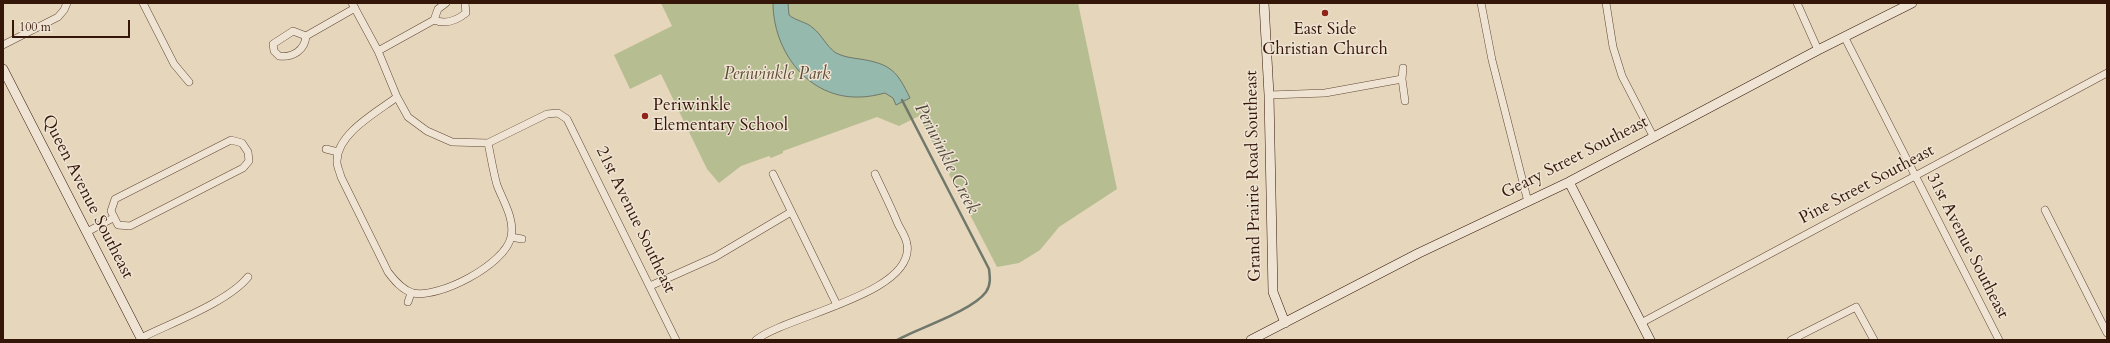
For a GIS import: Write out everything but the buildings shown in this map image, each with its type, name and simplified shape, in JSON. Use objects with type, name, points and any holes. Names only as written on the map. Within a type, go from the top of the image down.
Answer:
[{"type":"main road","name":"Grand Prairie Road Southeast","points":[[1264,3],[1269,95],[1273,292],[1285,322]]},
{"type":"main road","name":"Geary Street Southeast","points":[[1252,340],[1419,253],[1569,182],[1653,136],[1912,3]]},
{"type":"main road","name":"Queen Avenue Southeast","points":[[3,69],[142,339]]},
{"type":"main road","points":[[1569,182],[1650,340]]},
{"type":"street","points":[[3,45],[58,17],[64,10],[67,3]]},
{"type":"street","points":[[143,3],[174,64],[189,82]]},
{"type":"street","points":[[434,20],[435,13],[446,3]]},
{"type":"street","points":[[378,51],[434,20],[446,23],[463,15],[466,13],[465,3]]},
{"type":"street","points":[[1481,3],[1492,60],[1528,202]]},
{"type":"street","points":[[1606,3],[1613,47],[1622,76],[1653,136]]},
{"type":"street","points":[[1797,3],[1818,50]]},
{"type":"street","points":[[306,36],[305,43],[299,52],[286,57],[279,56],[274,50],[274,44],[293,32],[306,36],[354,6],[378,51],[397,97],[408,117],[427,131],[452,142],[488,143],[498,186],[508,210],[511,237],[505,251],[483,270],[441,291],[425,295],[411,293],[398,284],[388,272],[341,177],[337,163],[338,152],[346,136],[397,97]]},
{"type":"street","name":"31st Avenue Southeast","points":[[1845,38],[1998,340]]},
{"type":"street","points":[[1403,68],[1402,79],[1405,101]]},
{"type":"street","name":"Pine Street Southeast","points":[[1641,323],[2107,73]]},
{"type":"street","points":[[1269,95],[1325,93],[1402,79]]},
{"type":"street","name":"21st Avenue Southeast","points":[[488,143],[547,114],[558,113],[564,116],[570,123],[676,340]]},
{"type":"street","points":[[231,140],[242,143],[248,152],[249,162],[243,168],[130,226],[118,225],[113,218],[111,211],[115,199],[231,140]]},
{"type":"street","points":[[326,149],[338,152]]},
{"type":"street","points":[[773,174],[837,305]]},
{"type":"street","points":[[756,340],[762,335],[786,324],[817,314],[837,305],[889,279],[900,270],[907,257],[907,243],[875,174]]},
{"type":"street","points":[[2045,210],[2107,333]]},
{"type":"street","points":[[650,286],[715,257],[791,212]]},
{"type":"street","points":[[87,232],[113,218]]},
{"type":"street","points":[[511,237],[522,239]]},
{"type":"street","points":[[142,339],[240,288],[248,277]]},
{"type":"street","points":[[408,302],[411,293]]},
{"type":"street","points":[[1791,340],[1856,307],[1874,340]]},
{"type":"green space","name":"Periwinkle Park","points":[[661,3],[1078,3],[1117,189],[1059,227],[1040,250],[1019,263],[997,267],[919,116],[899,126],[877,117],[783,151],[783,153],[771,158],[769,156],[741,166],[719,183],[707,169],[661,74],[630,89],[614,55],[672,26]]},
{"type":"water","points":[[773,3],[788,3],[789,15],[811,26],[836,53],[879,63],[892,70],[901,81],[910,98],[896,105],[893,98],[885,93],[863,97],[841,96],[824,90],[810,81],[797,69],[779,38]]},
{"type":"waterway","name":"Periwinkle Creek","points":[[897,340],[969,306],[986,292],[990,281],[989,269],[902,100]]},
{"type":"place","name":"East Side Christian Church","points":[[1325,13]]},
{"type":"place","name":"Periwinkle Elementary School","points":[[645,116]]}]
